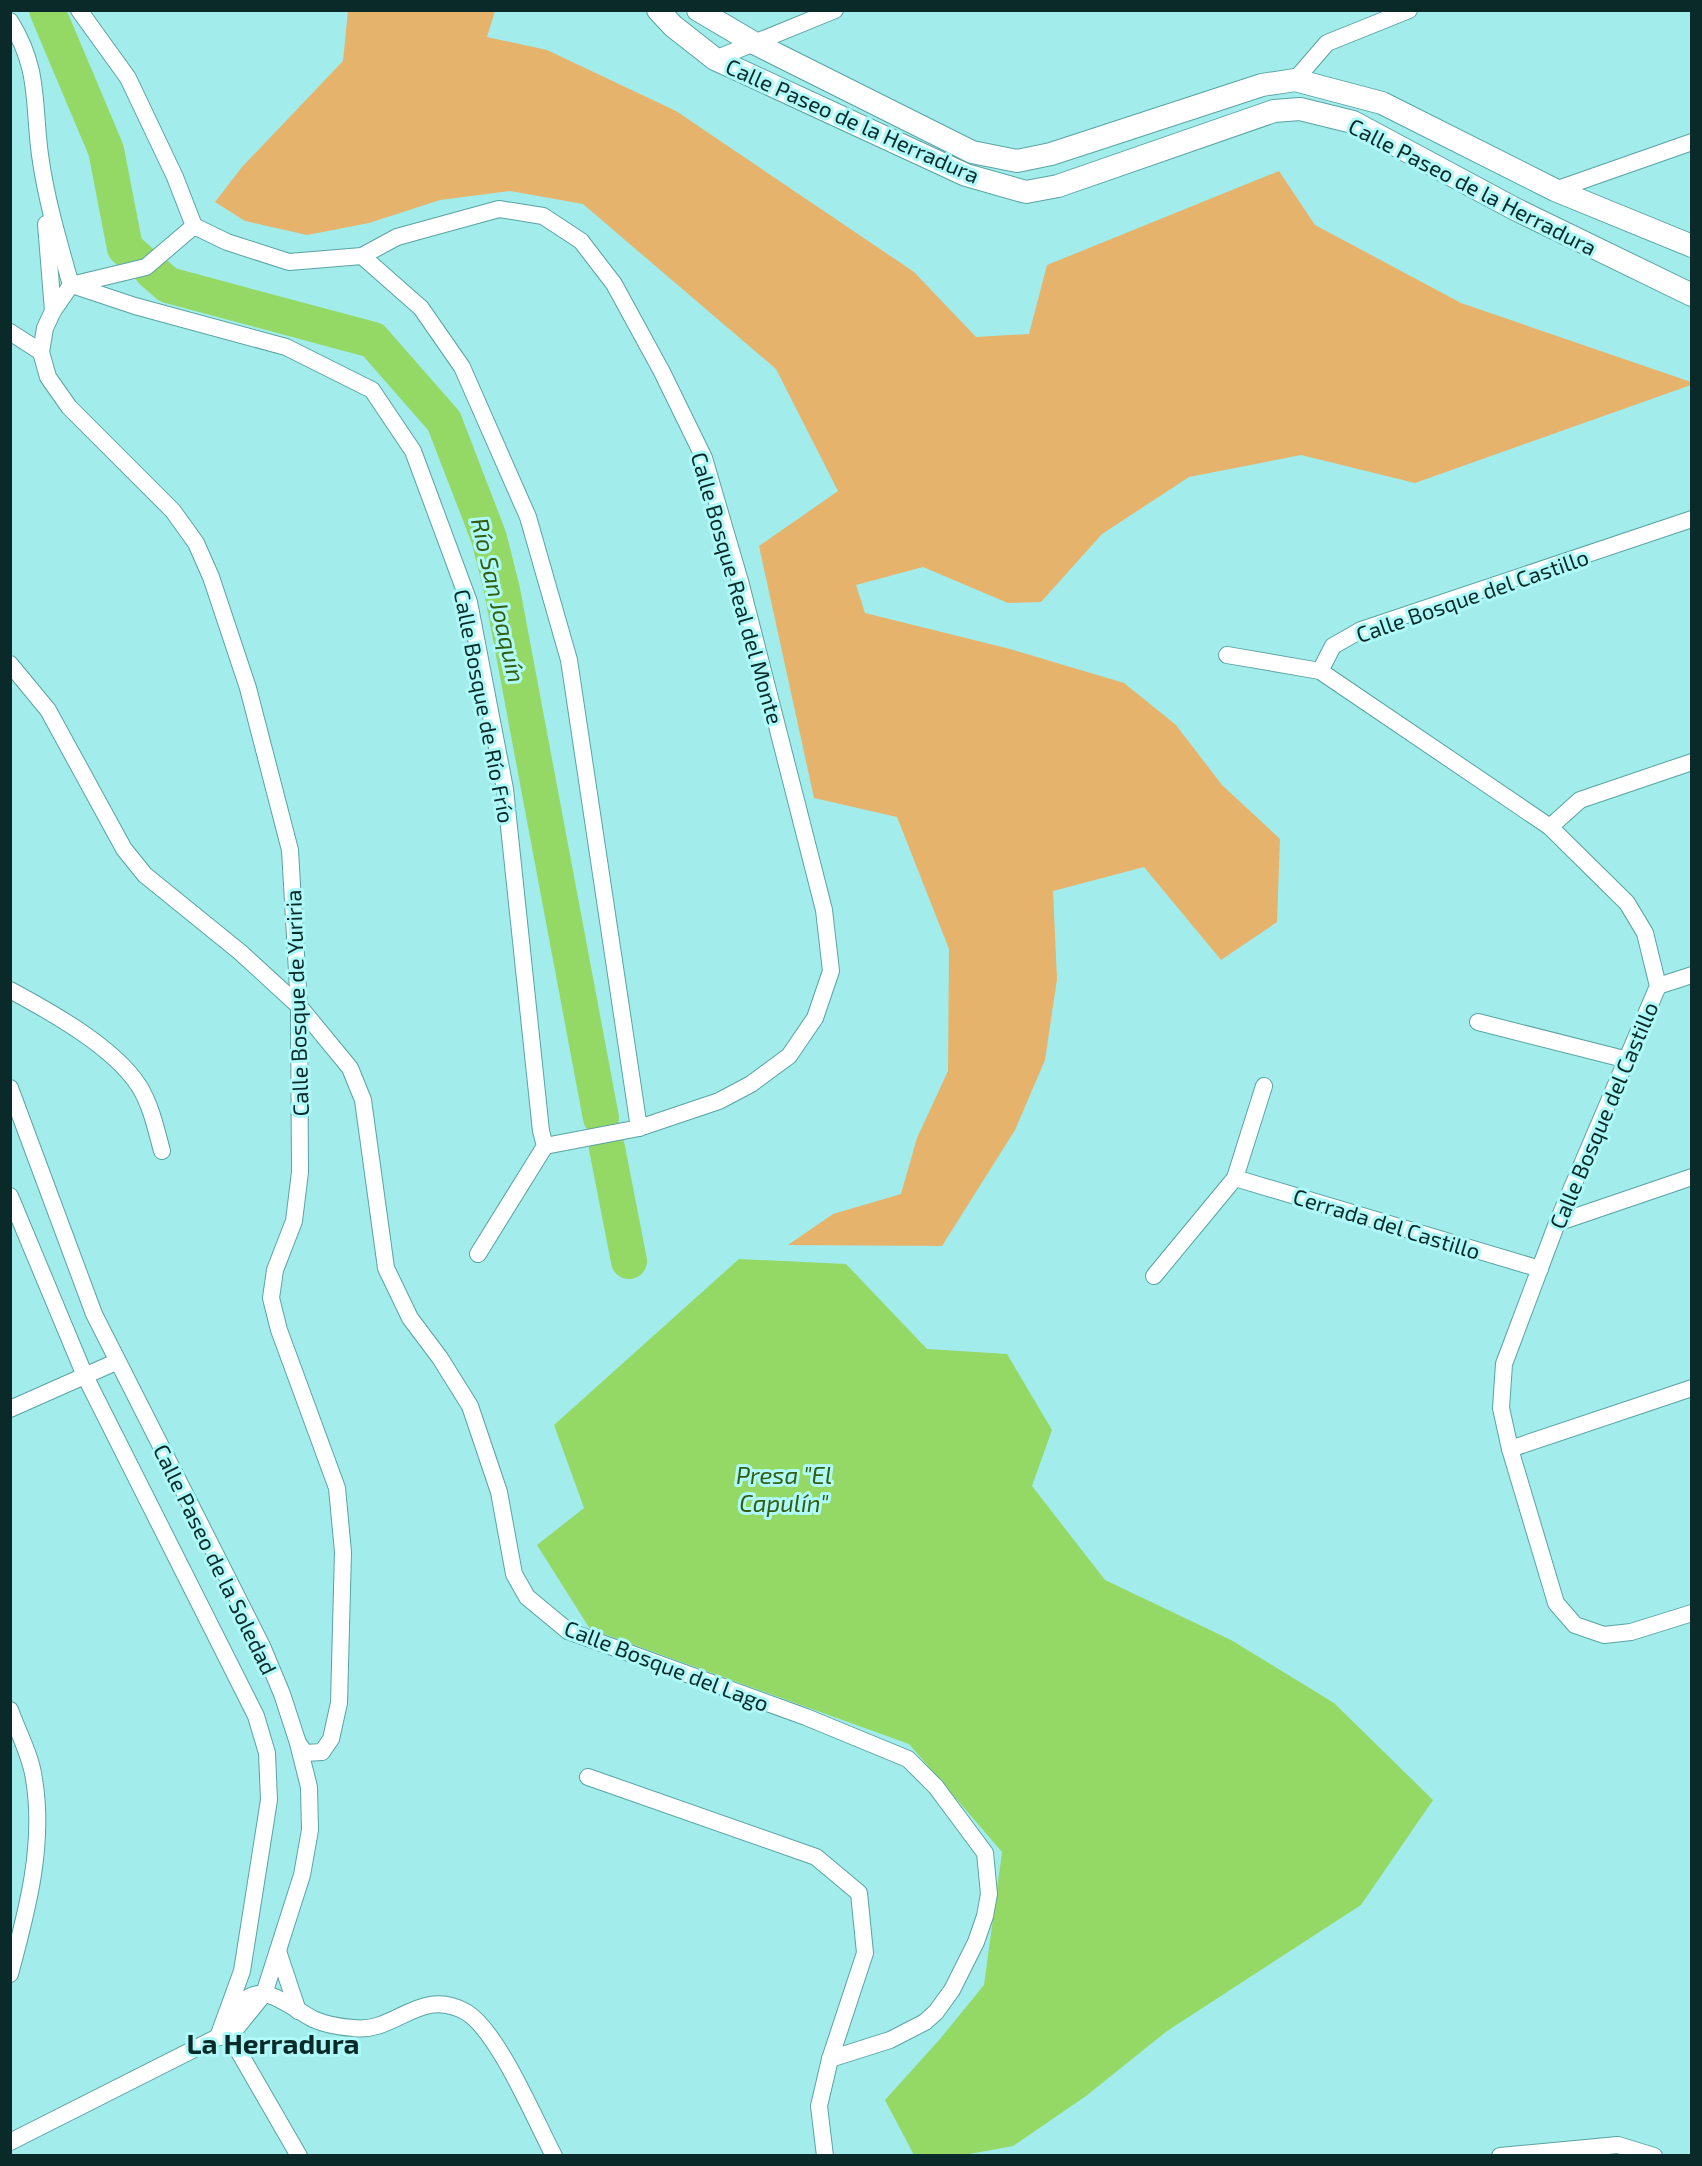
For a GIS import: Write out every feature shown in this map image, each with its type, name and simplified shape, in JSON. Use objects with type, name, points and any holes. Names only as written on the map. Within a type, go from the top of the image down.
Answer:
[{"type":"main road","name":"Calle Paseo de la Herradura","points":[[658,10],[715,59],[966,175],[1026,192],[1067,183],[1274,111],[1300,109],[1353,122],[1515,209],[1692,295]]},
{"type":"main road","name":"Calle Paseo de la Herradura","points":[[698,10],[754,43],[972,152],[1017,161],[1086,143],[1262,85],[1295,80],[1382,103],[1555,190],[1692,246]]},
{"type":"street","points":[[10,332],[41,352],[45,328],[52,311],[71,285],[146,267],[194,226],[175,177],[128,78],[79,10]]},
{"type":"street","points":[[715,59],[835,10]]},
{"type":"street","points":[[1295,80],[1327,43],[1409,10]]},
{"type":"street","points":[[10,21],[21,38],[33,75],[44,180],[71,285]]},
{"type":"street","points":[[1555,190],[1692,142]]},
{"type":"street","name":"Calle Bosque Real del Monte","points":[[194,226],[227,242],[289,262],[362,256],[397,237],[499,209],[543,216],[581,241],[614,284],[662,372],[704,458],[740,581],[824,910],[831,971],[815,1018],[789,1056],[751,1084],[719,1101],[639,1128]]},
{"type":"street","points":[[46,224],[52,311]]},
{"type":"street","points":[[362,256],[421,308],[462,368],[528,517],[569,660],[639,1128],[545,1146],[478,1254]]},
{"type":"street","name":"Calle Bosque de Río Frío","points":[[71,285],[135,306],[286,347],[372,390],[413,451],[470,602],[505,789],[541,1131],[545,1146]]},
{"type":"street","name":"Calle Bosque de Yuriria","points":[[41,352],[48,377],[69,407],[173,511],[196,543],[211,577],[248,688],[290,850],[299,1006],[300,1172],[294,1221],[275,1270],[271,1298],[279,1330],[337,1488],[343,1552],[339,1703],[331,1738],[322,1752],[314,1755],[305,1753],[298,1743]]},
{"type":"street","name":"Calle Bosque del Castillo","points":[[1692,519],[1361,630],[1333,646],[1320,671],[1550,827],[1627,903],[1645,933],[1658,986],[1557,1223],[1504,1364],[1501,1408],[1510,1449],[1556,1603],[1575,1625],[1604,1635],[1631,1632],[1692,1613]]},
{"type":"street","points":[[1227,655],[1320,671]]},
{"type":"street","name":"Calle Bosque del Lago","points":[[10,664],[48,710],[124,849],[145,875],[240,952],[299,1006],[350,1068],[363,1100],[386,1268],[410,1318],[440,1358],[470,1406],[499,1492],[514,1574],[527,1597],[568,1631],[806,1717],[908,1759],[936,1787],[971,1830],[985,1853],[989,1894],[985,1916],[976,1942],[952,1990],[936,2012],[925,2022],[890,2040],[830,2059]]},
{"type":"street","points":[[1550,827],[1580,800],[1692,762]]},
{"type":"street","points":[[1658,986],[1692,975]]},
{"type":"street","points":[[10,990],[116,1056],[140,1086],[151,1111],[162,1151]]},
{"type":"street","points":[[1478,1023],[1628,1060]]},
{"type":"street","points":[[1154,1276],[1235,1178],[1264,1086]]},
{"type":"street","name":"Calle Paseo de la Soledad","points":[[10,1088],[94,1314],[261,1646],[282,1694],[309,1787],[310,1830],[302,1875],[264,1994],[223,2032]]},
{"type":"street","points":[[1557,1223],[1692,1177]]},
{"type":"street","name":"Cerrada del Castillo","points":[[1235,1178],[1540,1269]]},
{"type":"street","name":"Calle Paseo de la Soledad","points":[[10,1196],[85,1376],[256,1716],[267,1753],[269,1800],[262,1856],[242,1971],[223,2032]]},
{"type":"street","points":[[10,1409],[117,1362]]},
{"type":"street","points":[[1510,1449],[1692,1388]]},
{"type":"street","points":[[10,1710],[34,1778],[37,1839],[29,1904],[10,1974]]},
{"type":"street","points":[[588,1777],[816,1857],[859,1893],[865,1953],[830,2059],[819,2106],[825,2156]]},
{"type":"street","points":[[278,1951],[298,2011]]},
{"type":"street","points":[[264,1994],[315,2020],[364,2030],[386,2024],[424,2005],[442,2004],[465,2012],[482,2025],[554,2156]]},
{"type":"street","points":[[10,2142],[223,2032],[299,2156]]},
{"type":"street","points":[[1504,2155],[1618,2145],[1654,2156]]},
{"type":"shaded area","points":[[348,11],[495,11],[487,37],[547,50],[676,111],[914,272],[976,337],[1029,334],[1047,265],[1279,171],[1315,225],[1461,303],[1691,382],[1691,385],[1415,483],[1301,455],[1189,477],[1102,534],[1041,602],[1008,603],[923,567],[856,585],[865,613],[1010,649],[1124,683],[1176,725],[1222,785],[1280,839],[1277,922],[1221,960],[1144,867],[1053,891],[1057,979],[1045,1060],[1015,1130],[942,1246],[788,1245],[833,1214],[901,1194],[917,1138],[948,1071],[949,949],[897,817],[814,798],[759,546],[838,491],[776,369],[583,204],[510,191],[440,200],[369,223],[307,235],[245,221],[215,202],[242,167],[343,61]]},
{"type":"water","name":"Presa \"El Capulín\"","points":[[739,1259],[846,1264],[927,1349],[1007,1354],[1052,1430],[1032,1486],[1105,1580],[1231,1640],[1334,1703],[1433,1800],[1361,1905],[1167,2031],[1086,2096],[1013,2146],[964,2155],[914,2155],[885,2100],[940,2039],[984,1985],[1002,1852],[909,1744],[590,1629],[537,1545],[584,1508],[554,1425]]},
{"type":"waterway","name":"Río San Joaquín","points":[[47,10],[106,150],[125,248],[141,262]]},
{"type":"waterway","name":"Río San Joaquín","points":[[152,271],[168,285],[373,340],[444,421],[489,538],[502,590],[601,1118]]},
{"type":"waterway","name":"Río San Joaquín","points":[[607,1148],[629,1261]]},
{"type":"district","name":"La Herradura","points":[[273,2043]]}]
